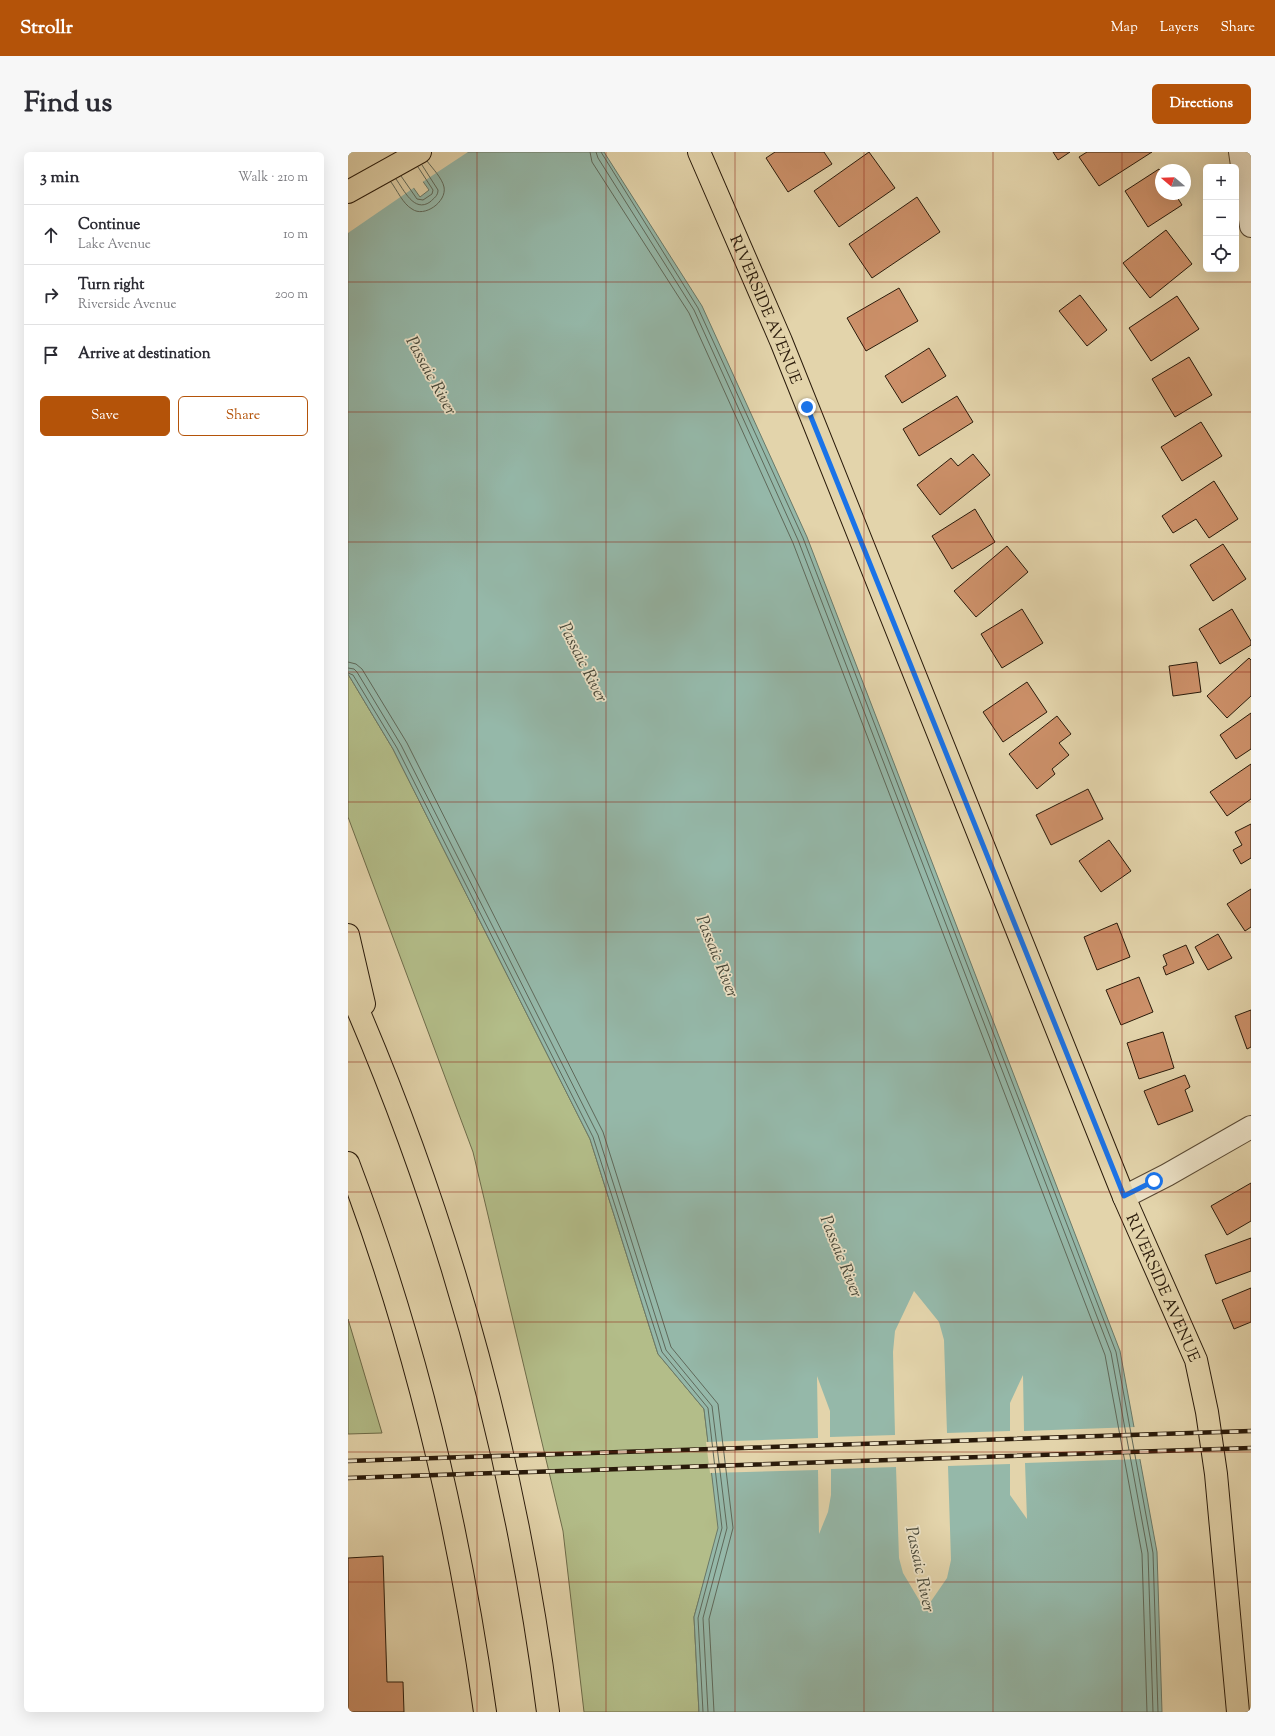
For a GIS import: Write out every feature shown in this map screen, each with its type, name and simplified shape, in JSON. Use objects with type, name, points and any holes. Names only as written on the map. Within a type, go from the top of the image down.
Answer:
[{"type":"main road","points":[[348,192],[404,152]]},
{"type":"main road","points":[[348,192],[420,152]]},
{"type":"main road","name":"RIVERSIDE AVENUE","points":[[699,152],[781,341],[1124,1196],[1196,1360],[1206,1404],[1216,1474],[1238,1712]]},
{"type":"main road","points":[[348,934],[361,988],[371,1041]]},
{"type":"main road","points":[[348,987],[371,1041],[423,1178],[454,1273],[474,1344],[495,1425],[517,1526],[536,1630],[548,1712]]},
{"type":"main road","points":[[348,1163],[392,1294],[430,1430],[462,1574],[485,1712]]},
{"type":"street","points":[[1240,152],[1251,226]]},
{"type":"street","points":[[1124,1196],[1167,1175],[1251,1127]]},
{"type":"green space","points":[[348,674],[393,749],[590,1139],[658,1354],[704,1409],[719,1528],[694,1617],[699,1712],[584,1712],[563,1531],[473,1152],[348,817]]},
{"type":"green space","points":[[348,1319],[382,1433],[348,1434]]},
{"type":"water","name":"Passaic River","points":[[348,152],[388,152],[420,197],[429,190],[402,152],[604,152],[702,306],[807,537],[1120,1351],[1157,1552],[1162,1712],[699,1712],[694,1617],[718,1528],[704,1409],[658,1354],[590,1139],[393,749],[348,674]]},
{"type":"pier","points":[[348,152],[391,152],[415,187],[348,233]]},
{"type":"pier","points":[[400,152],[468,152],[421,183]]},
{"type":"pier","points":[[914,1291],[939,1322],[944,1340],[947,1433],[1010,1431],[1010,1403],[1023,1375],[1024,1431],[1136,1427],[1142,1459],[1025,1463],[1027,1519],[1010,1495],[1010,1464],[948,1466],[951,1560],[947,1578],[925,1610],[903,1573],[899,1558],[896,1467],[831,1469],[831,1495],[828,1512],[819,1534],[818,1470],[710,1473],[706,1442],[818,1438],[817,1376],[830,1411],[830,1437],[895,1435],[893,1352],[895,1331]]},
{"type":"building","points":[[775,152],[824,152],[832,164],[788,192],[766,158]]},
{"type":"building","points":[[869,152],[895,188],[839,227],[814,191]]},
{"type":"building","points":[[1053,152],[1070,152],[1058,160]]},
{"type":"building","points":[[1087,152],[1152,152],[1099,186],[1079,157]]},
{"type":"building","points":[[1155,172],[1155,200],[1179,200],[1182,205],[1148,227],[1125,191]]},
{"type":"building","points":[[917,197],[940,232],[872,278],[849,244]]},
{"type":"building","points":[[1166,230],[1192,264],[1150,298],[1123,263]]},
{"type":"building","points":[[899,288],[918,321],[866,351],[847,318]]},
{"type":"building","points":[[1080,295],[1107,330],[1087,346],[1059,311]]},
{"type":"building","points":[[1177,296],[1199,329],[1151,361],[1129,328]]},
{"type":"building","points":[[929,348],[946,376],[902,403],[885,376]]},
{"type":"building","points":[[1189,357],[1212,395],[1175,417],[1152,379]]},
{"type":"building","points":[[957,396],[973,422],[919,456],[903,429]]},
{"type":"building","points":[[1201,422],[1222,456],[1182,481],[1161,447]]},
{"type":"building","points":[[973,454],[990,475],[940,515],[917,485],[951,458],[958,466]]},
{"type":"building","points":[[1214,481],[1238,519],[1209,538],[1196,519],[1173,533],[1162,516]]},
{"type":"building","points":[[975,509],[995,542],[952,569],[932,536]]},
{"type":"building","points":[[1223,544],[1246,579],[1213,601],[1190,565]]},
{"type":"building","points":[[1007,546],[1028,572],[976,617],[954,591]]},
{"type":"building","points":[[1022,609],[1043,643],[1002,668],[981,634]]},
{"type":"building","points":[[1232,609],[1251,641],[1251,645],[1220,664],[1199,629]]},
{"type":"building","points":[[1249,658],[1251,660],[1251,696],[1227,718],[1207,696]]},
{"type":"building","points":[[1197,662],[1201,692],[1173,696],[1169,666]]},
{"type":"building","points":[[1027,682],[1047,712],[1003,742],[983,712]]},
{"type":"building","points":[[1251,713],[1251,749],[1236,759],[1220,735]]},
{"type":"building","points":[[1057,716],[1071,734],[1059,743],[1069,755],[1052,769],[1055,774],[1037,789],[1009,754]]},
{"type":"building","points":[[1251,764],[1251,799],[1227,816],[1210,792]]},
{"type":"building","points":[[1088,789],[1103,819],[1051,845],[1036,815]]},
{"type":"building","points":[[1251,824],[1251,858],[1241,864],[1233,850],[1242,845],[1235,832]]},
{"type":"building","points":[[1109,840],[1131,871],[1101,892],[1079,861]]},
{"type":"building","points":[[1251,889],[1251,927],[1245,931],[1227,904]]},
{"type":"building","points":[[1117,923],[1130,957],[1097,970],[1084,937]]},
{"type":"building","points":[[1218,934],[1232,958],[1208,970],[1195,947]]},
{"type":"building","points":[[1186,945],[1194,963],[1166,975],[1163,967],[1167,965],[1163,955]]},
{"type":"building","points":[[1139,977],[1153,1012],[1121,1025],[1106,990]]},
{"type":"building","points":[[1251,1010],[1251,1047],[1247,1049],[1235,1016]]},
{"type":"building","points":[[1163,1032],[1174,1068],[1139,1079],[1127,1043]]},
{"type":"building","points":[[1185,1075],[1190,1087],[1185,1090],[1193,1111],[1158,1125],[1144,1091]]},
{"type":"building","points":[[1251,1183],[1251,1221],[1227,1235],[1211,1206]]},
{"type":"building","points":[[1251,1238],[1251,1271],[1216,1284],[1205,1255]]},
{"type":"building","points":[[1251,1288],[1251,1322],[1234,1329],[1222,1300]]},
{"type":"building","points":[[383,1556],[387,1682],[403,1682],[404,1712],[348,1712],[348,1558]]},
{"type":"railway","points":[[348,1461],[1251,1431]]},
{"type":"railway","points":[[348,1478],[1251,1448]]},
{"type":"route","points":[[807,407],[1124,1196],[1154,1181]]}]
